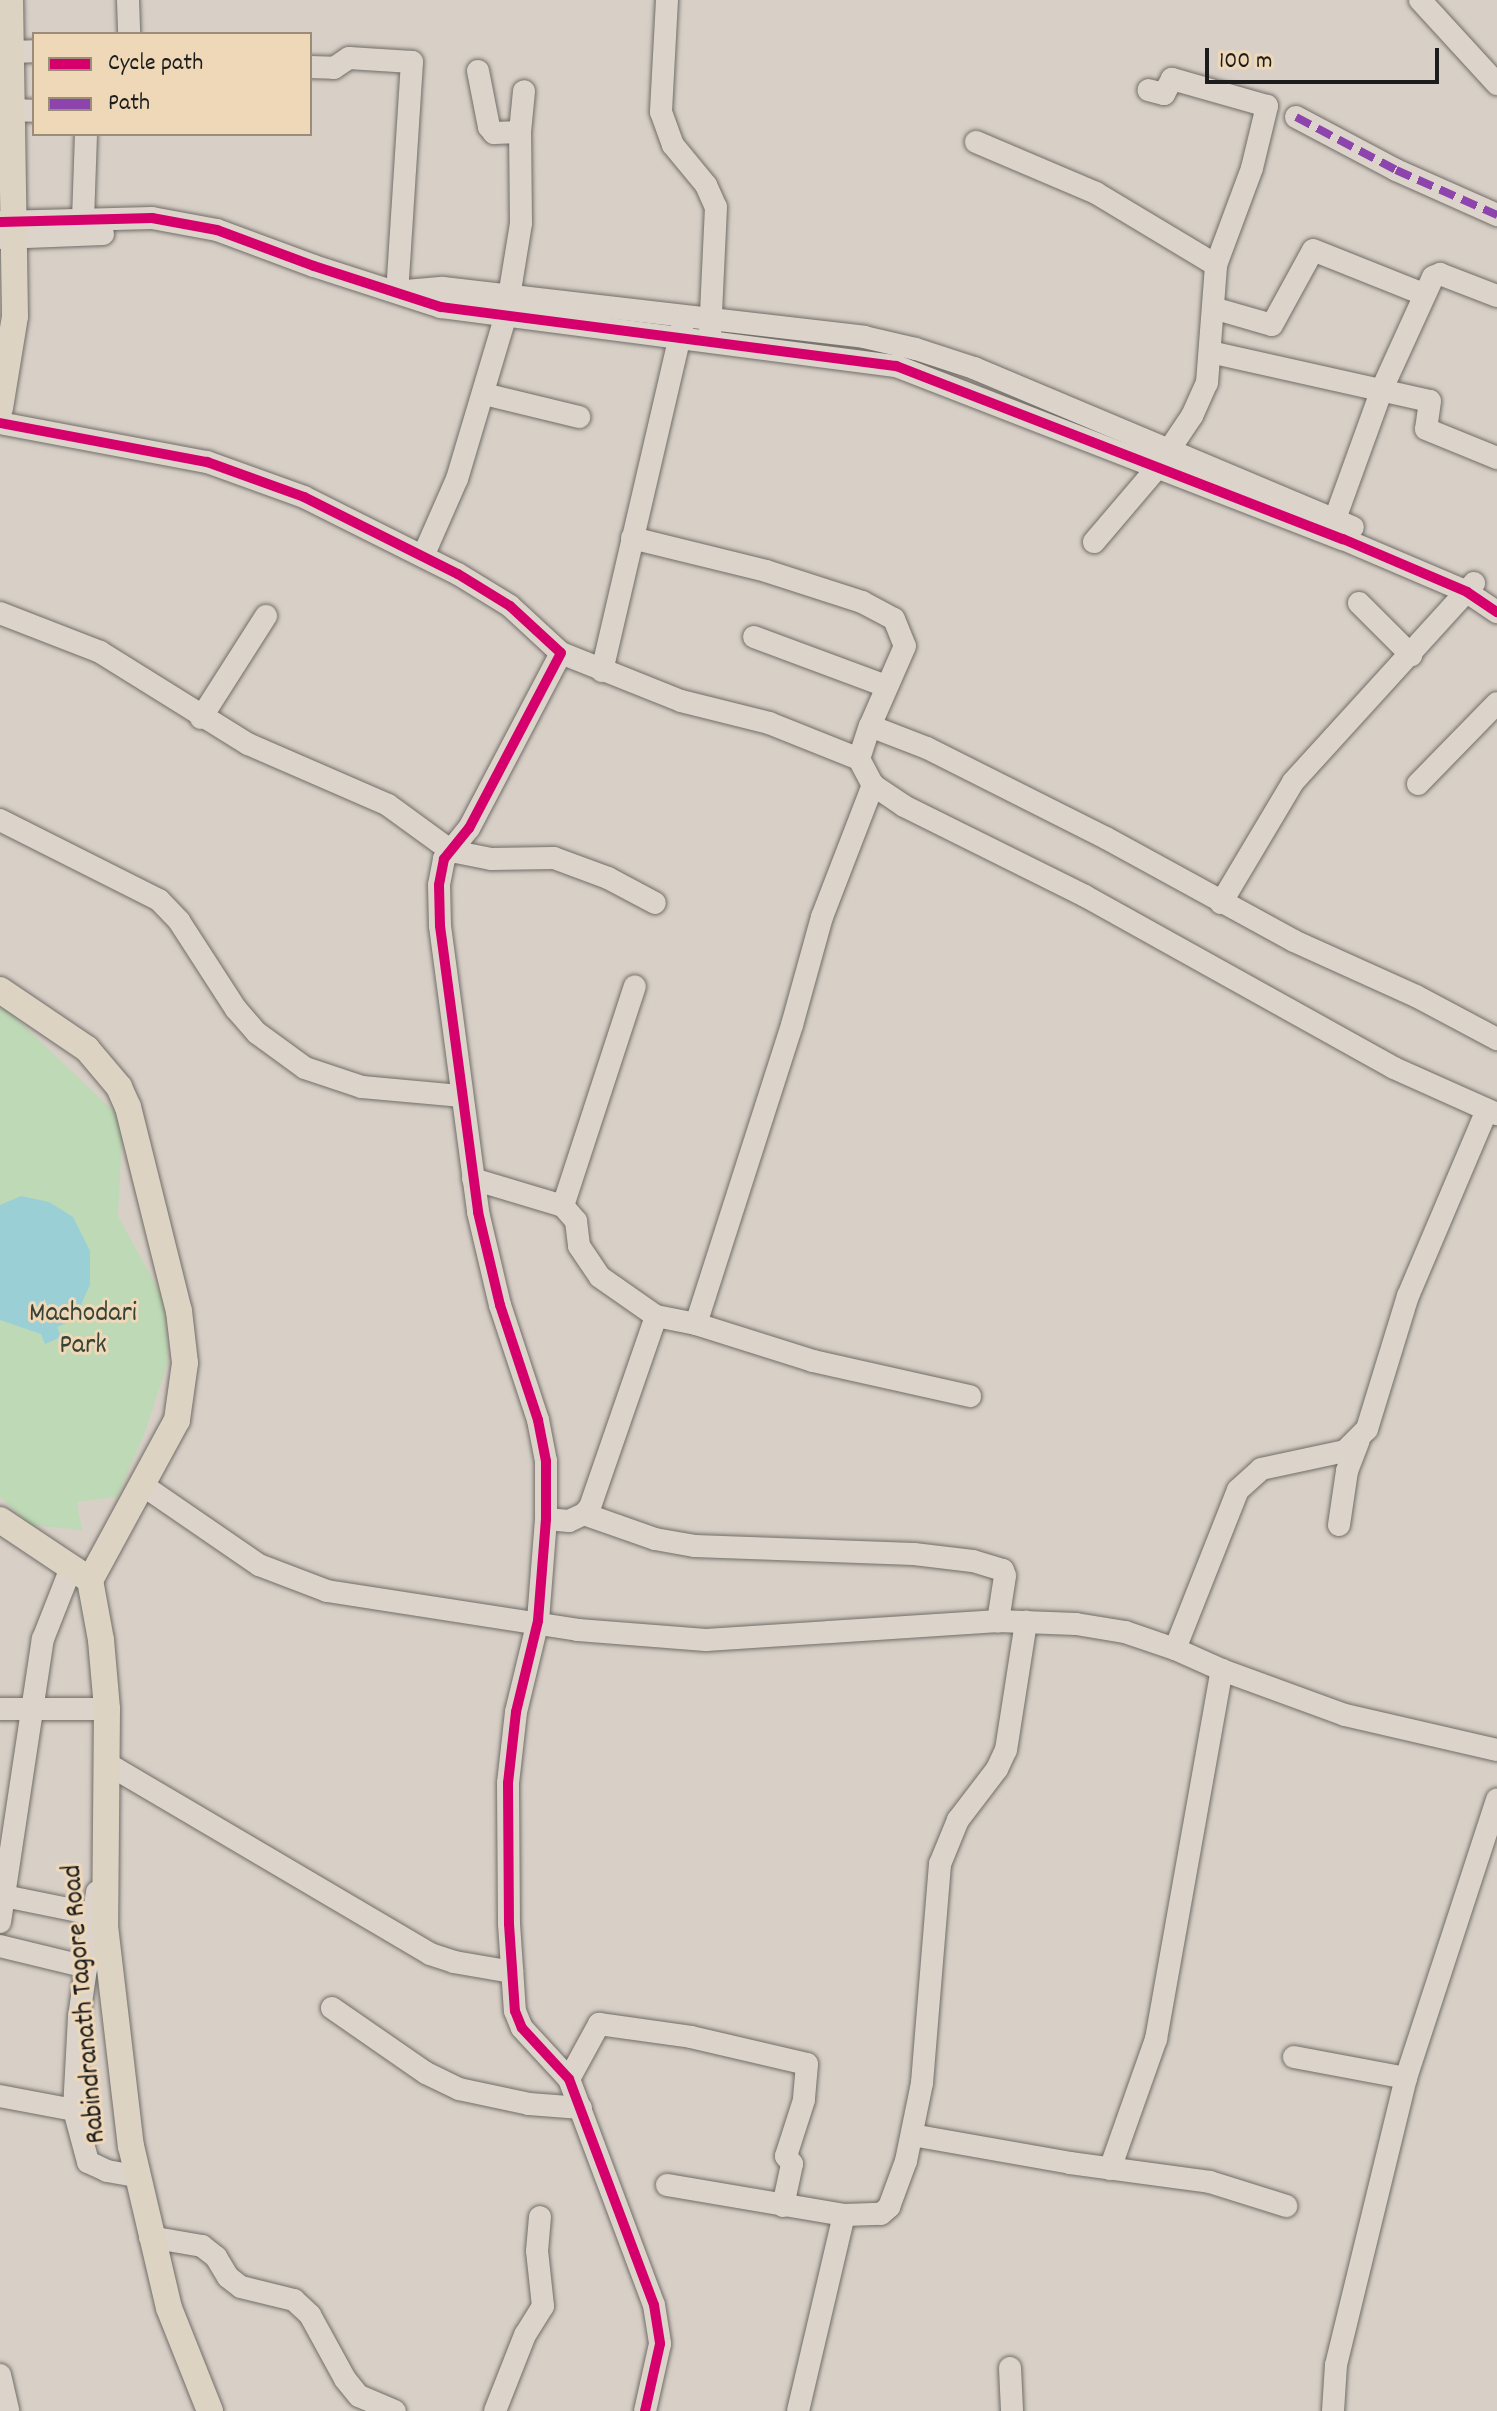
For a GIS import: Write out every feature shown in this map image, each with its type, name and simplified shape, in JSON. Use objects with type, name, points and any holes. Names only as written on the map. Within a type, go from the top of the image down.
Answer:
[{"type":"main road","points":[[0,323],[6,227],[22,110],[22,52],[10,0]]},
{"type":"main road","points":[[0,408],[13,329],[6,227]]},
{"type":"main road","points":[[0,1520],[80,1574],[144,1486],[177,1420],[185,1363],[179,1311],[128,1107],[113,1078],[87,1049],[4,996]]},
{"type":"main road","name":"Rabindranath Tagore Road","points":[[80,1574],[100,1631],[107,1709],[103,1860],[105,1926],[136,2176],[169,2308],[210,2411]]},
{"type":"street","points":[[128,0],[129,32]]},
{"type":"street","points":[[667,0],[661,112],[673,145],[706,185],[716,207],[709,344]]},
{"type":"street","points":[[1420,0],[1497,84]]},
{"type":"street","points":[[312,67],[334,68],[349,58],[412,62],[397,292]]},
{"type":"street","points":[[478,71],[489,127],[494,133],[520,132]]},
{"type":"street","points":[[1094,542],[1192,416],[1207,383],[1216,265],[1252,168],[1267,106],[1172,79],[1164,94],[1148,90]]},
{"type":"street","points":[[424,554],[449,504],[508,306],[521,223],[520,132],[524,91]]},
{"type":"street","points":[[1296,117],[1396,170],[1497,215]]},
{"type":"street","points":[[83,220],[86,136]]},
{"type":"street","points":[[976,142],[1096,193],[1216,265]]},
{"type":"street","points":[[6,227],[152,218],[217,230],[314,266],[441,307],[508,306],[682,328],[712,320],[864,337],[942,356],[1343,539],[1497,597]]},
{"type":"street","points":[[6,227],[150,233],[183,224]]},
{"type":"street","points":[[1213,308],[1272,325],[1313,250],[1423,294]]},
{"type":"street","points":[[1335,519],[1382,389],[1423,294],[1437,274],[1497,296]]},
{"type":"street","points":[[682,328],[709,344],[896,366],[1162,458],[1335,519],[1471,588],[1497,612]]},
{"type":"street","points":[[602,671],[682,328]]},
{"type":"street","points":[[1210,352],[1430,401],[1426,429],[1497,458]]},
{"type":"street","points":[[484,394],[579,417]]},
{"type":"street","points":[[0,423],[234,469],[304,497],[424,554],[510,606],[561,653],[681,701],[769,723],[859,759],[873,785],[904,806],[1085,896],[1394,1068],[1492,1112],[1408,1296],[1367,1429],[1359,1440],[1347,1471],[1339,1525]]},
{"type":"street","points":[[632,538],[766,571],[883,612],[902,632],[905,646],[886,686],[859,759]]},
{"type":"street","points":[[1221,903],[1269,817],[1293,782],[1471,588]]},
{"type":"street","points":[[1359,603],[1411,655]]},
{"type":"street","points":[[0,613],[100,652],[201,718],[280,760],[388,805],[451,851],[491,859],[554,858],[608,878],[655,903]]},
{"type":"street","points":[[201,718],[266,616]]},
{"type":"street","points":[[754,637],[886,686]]},
{"type":"street","points":[[561,653],[469,828],[440,872],[439,899],[460,1096],[473,1179],[500,1305],[538,1420],[546,1461],[546,1519],[538,1621],[516,1712],[508,1783],[515,2011],[522,2028],[569,2079],[658,2324],[660,2344],[645,2411]]},
{"type":"street","points":[[1418,784],[1497,703]]},
{"type":"street","points":[[870,726],[981,775],[1141,856],[1221,903],[1331,960],[1438,1007],[1497,1039]]},
{"type":"street","points":[[696,1324],[792,1025],[822,917],[873,785]]},
{"type":"street","points":[[0,820],[159,900],[179,921],[236,1009],[257,1033],[305,1068],[362,1087],[460,1096]]},
{"type":"street","points":[[563,1206],[635,986]]},
{"type":"street","points":[[473,1179],[563,1206],[576,1221],[579,1246],[600,1277],[656,1316],[696,1324],[813,1361],[970,1396]]},
{"type":"street","points":[[546,1519],[569,1521],[584,1514],[596,1491],[656,1316]]},
{"type":"street","points":[[1175,1649],[1238,1490],[1261,1469],[1345,1451],[1359,1440]]},
{"type":"street","points":[[144,1486],[259,1565],[298,1583],[364,1598],[538,1621],[578,1630],[706,1640],[998,1621],[1076,1624],[1113,1630],[1175,1649],[1222,1670],[1345,1715],[1497,1750]]},
{"type":"street","points":[[584,1514],[655,1539],[695,1546],[914,1554],[973,1561],[1003,1570],[1005,1576],[998,1621]]},
{"type":"street","points":[[0,1922],[43,1639],[80,1574]]},
{"type":"street","points":[[667,2185],[844,2215],[872,2216],[889,2207],[912,2135],[931,1997],[940,1864],[958,1820],[997,1769],[1006,1750],[1026,1622]]},
{"type":"street","points":[[1110,2169],[1156,2039],[1222,1670]]},
{"type":"street","points":[[0,1709],[107,1709]]},
{"type":"street","points":[[106,1763],[430,1954],[454,1962],[512,1972]]},
{"type":"street","points":[[1333,2411],[1336,2365],[1406,2078],[1497,1799]]},
{"type":"street","points":[[103,1860],[86,1967],[74,2110],[88,2162],[107,2171],[136,2176]]},
{"type":"street","points":[[4,1896],[93,1914]]},
{"type":"street","points":[[0,1946],[86,1967]]},
{"type":"street","points":[[332,2008],[426,2073],[459,2089],[529,2104],[581,2108]]},
{"type":"street","points":[[569,2079],[599,2024],[691,2037],[807,2064],[804,2100],[786,2156],[792,2164],[783,2206]]},
{"type":"street","points":[[1294,2057],[1406,2078]]},
{"type":"street","points":[[0,2096],[74,2110]]},
{"type":"street","points":[[912,2135],[1110,2169],[1210,2182],[1286,2206]]},
{"type":"street","points":[[798,2411],[844,2215]]},
{"type":"street","points":[[495,2411],[525,2335],[543,2306],[537,2251],[540,2217]]},
{"type":"street","points":[[150,2237],[202,2246],[216,2257],[234,2283],[294,2300],[310,2315],[345,2379],[359,2396],[395,2411]]},
{"type":"street","points":[[1010,2368],[1012,2411]]},
{"type":"street","points":[[0,2375],[8,2411]]},
{"type":"green space","name":"Machodari Park","points":[[5,1008],[123,1120],[118,1216],[165,1301],[168,1362],[145,1432],[117,1497],[77,1502],[82,1530],[31,1525],[0,1497],[0,1010]]},
{"type":"water","points":[[21,1196],[49,1202],[73,1217],[90,1251],[90,1285],[74,1320],[57,1327],[61,1337],[45,1344],[41,1334],[0,1320],[0,1205]]},
{"type":"marked path","points":[[1296,117],[1396,170],[1497,215]]},
{"type":"cycle path","points":[[1,222],[152,218],[217,230],[314,266],[441,307],[896,366],[1343,539],[1467,592],[1497,612]]},
{"type":"cycle path","points":[[0,423],[207,462],[304,497],[458,574],[510,606],[561,653],[469,828],[444,859],[439,885],[440,926],[478,1212],[500,1305],[538,1420],[546,1461],[546,1519],[538,1621],[516,1712],[508,1783],[509,1924],[515,2011],[522,2028],[569,2079],[654,2305],[660,2344],[645,2411]]}]
